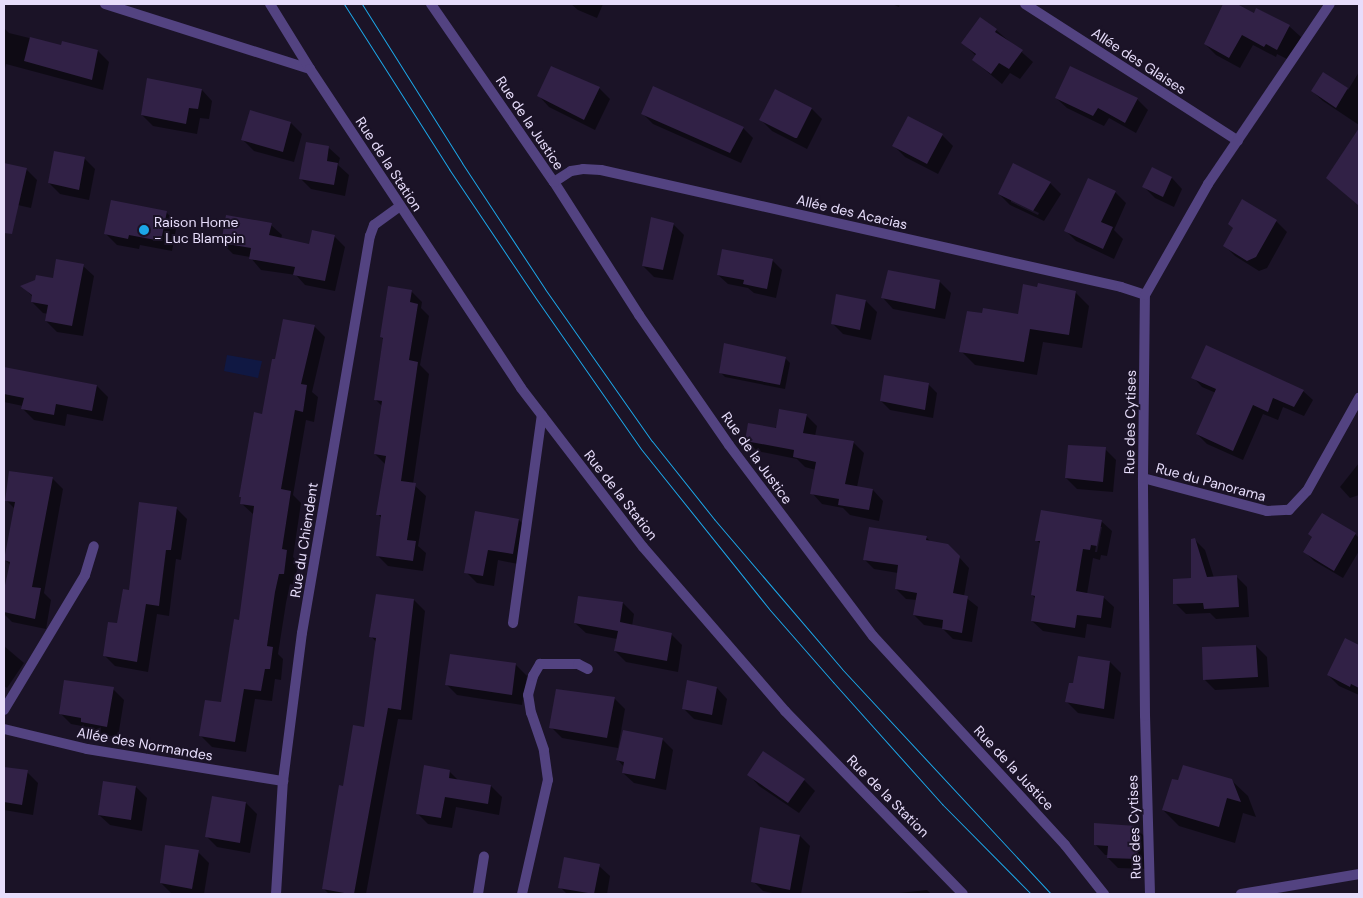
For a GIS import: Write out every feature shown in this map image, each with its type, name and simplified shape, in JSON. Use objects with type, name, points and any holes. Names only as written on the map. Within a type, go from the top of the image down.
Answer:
[{"type":"street","points":[[104,4],[310,70]]},
{"type":"street","name":"Rue de la Station","points":[[270,4],[310,70],[521,388],[643,547],[785,711],[963,894]]},
{"type":"street","name":"Rue de la Justice","points":[[431,4],[554,182],[639,315],[724,437],[873,636],[1066,844],[1104,894]]},
{"type":"street","name":"Allée des Glaises","points":[[1025,4],[1238,141]]},
{"type":"street","name":"Rue des Cytises","points":[[1150,894],[1145,716],[1143,478],[1145,295],[1208,184],[1330,4]]},
{"type":"street","name":"Allée des Acacias","points":[[554,182],[571,171],[583,169],[601,170],[1122,287],[1145,295]]},
{"type":"street","name":"Rue du Chiendent","points":[[276,894],[283,781],[302,633],[370,236],[374,225],[400,206]]},
{"type":"street","name":"Rue du Panorama","points":[[1143,478],[1267,511],[1289,510],[1307,492],[1359,398]]},
{"type":"street","points":[[513,623],[542,414]]},
{"type":"street","points":[[4,710],[85,575],[94,546]]},
{"type":"street","points":[[522,894],[548,780],[544,750],[528,695],[533,676],[540,664],[578,664],[588,670]]},
{"type":"street","name":"Allée des Normandes","points":[[4,728],[87,748],[283,781]]},
{"type":"street","points":[[478,894],[484,856]]},
{"type":"street","points":[[1241,894],[1359,874]]},
{"type":"shaded area","points":[[227,355],[262,361],[258,378],[224,371]]},
{"type":"building","points":[[1223,4],[1237,4],[1254,13],[1256,8],[1290,25],[1277,50],[1266,44],[1264,47],[1242,35],[1229,58],[1204,44]]},
{"type":"building","points":[[980,17],[997,29],[995,32],[1023,50],[1009,69],[999,63],[991,74],[972,60],[976,54],[961,43]]},
{"type":"building","points":[[30,37],[61,45],[62,41],[98,50],[92,80],[24,61]]},
{"type":"building","points":[[551,66],[600,87],[584,120],[537,96]]},
{"type":"building","points":[[1070,66],[1138,98],[1125,123],[1098,108],[1093,116],[1055,98]]},
{"type":"building","points":[[1323,72],[1348,88],[1336,108],[1311,91]]},
{"type":"building","points":[[147,78],[202,89],[198,109],[189,108],[186,124],[141,115]]},
{"type":"building","points":[[653,86],[744,127],[730,153],[641,114]]},
{"type":"building","points":[[775,89],[812,108],[797,138],[759,120]]},
{"type":"building","points":[[250,110],[291,122],[283,152],[241,140]]},
{"type":"building","points":[[908,116],[943,134],[927,164],[892,146]]},
{"type":"building","points":[[1359,128],[1359,206],[1326,178]]},
{"type":"building","points":[[306,142],[329,146],[327,161],[338,163],[334,185],[299,179]]},
{"type":"building","points":[[54,151],[85,157],[79,190],[48,183]]},
{"type":"building","points":[[4,163],[27,168],[12,234],[4,233]]},
{"type":"building","points":[[1013,163],[1051,182],[1033,211],[998,194]]},
{"type":"building","points":[[1152,167],[1172,177],[1163,197],[1142,187]]},
{"type":"building","points":[[1088,178],[1116,191],[1101,222],[1113,227],[1103,249],[1064,231]]},
{"type":"building","points":[[1242,199],[1277,220],[1256,257],[1247,261],[1223,246],[1233,228],[1228,224]]},
{"type":"building","points":[[111,200],[167,211],[161,241],[129,235],[128,239],[104,234]]},
{"type":"building","points":[[226,215],[272,223],[269,235],[309,244],[312,230],[335,235],[325,281],[293,275],[295,267],[249,259],[251,248],[221,243]]},
{"type":"building","points":[[651,217],[674,223],[663,270],[642,266]]},
{"type":"building","points":[[722,249],[773,259],[767,289],[743,284],[744,280],[717,275]]},
{"type":"building","points":[[56,259],[84,264],[72,326],[45,321],[48,305],[31,302],[32,295],[20,286],[35,280],[36,275],[53,278]]},
{"type":"building","points":[[888,270],[940,280],[935,309],[881,298]]},
{"type":"building","points":[[1038,283],[1076,291],[1069,335],[1030,329],[1024,362],[959,352],[967,311],[982,313],[983,308],[1018,314],[1023,284],[1037,287]]},
{"type":"building","points":[[388,286],[412,290],[410,302],[418,304],[409,360],[418,362],[401,481],[416,483],[407,540],[416,541],[413,561],[376,556],[381,515],[376,515],[386,456],[374,454],[382,401],[374,400],[383,338],[380,337]]},
{"type":"building","points":[[836,294],[866,300],[860,330],[831,324]]},
{"type":"building","points":[[283,319],[315,325],[301,384],[307,385],[303,412],[295,410],[281,489],[291,491],[282,549],[287,550],[284,574],[279,574],[267,646],[273,647],[270,669],[265,669],[261,691],[244,689],[235,742],[199,736],[205,700],[221,702],[234,619],[239,620],[254,506],[240,504],[241,497],[239,497],[254,412],[262,414],[272,359],[275,359]]},
{"type":"building","points":[[724,343],[786,357],[780,385],[719,373]]},
{"type":"building","points":[[1206,345],[1304,390],[1294,407],[1273,398],[1268,412],[1253,405],[1233,451],[1196,434],[1216,389],[1191,378]]},
{"type":"building","points":[[4,367],[97,385],[92,411],[56,404],[54,415],[21,409],[24,398],[4,394]]},
{"type":"building","points":[[884,375],[929,383],[925,410],[880,401]]},
{"type":"building","points":[[779,409],[807,414],[803,433],[854,441],[845,484],[873,489],[869,510],[838,505],[839,499],[810,494],[816,462],[793,457],[794,450],[745,441],[748,423],[776,428]]},
{"type":"building","points":[[1068,445],[1106,447],[1103,482],[1065,478]]},
{"type":"building","points":[[9,471],[53,477],[32,587],[41,588],[35,619],[4,612],[4,590],[10,562],[4,560],[15,502],[5,501]]},
{"type":"building","points":[[139,502],[177,507],[171,550],[166,550],[159,606],[146,604],[137,662],[103,656],[108,622],[117,623],[123,589],[129,590]]},
{"type":"building","points":[[1041,510],[1102,520],[1097,546],[1091,545],[1090,550],[1083,549],[1076,591],[1104,596],[1101,618],[1077,615],[1075,628],[1031,621],[1035,596],[1031,595],[1040,541],[1035,541]]},
{"type":"building","points":[[475,511],[519,519],[513,554],[488,550],[483,576],[464,573]]},
{"type":"building","points":[[1322,513],[1356,533],[1334,571],[1303,552],[1312,537],[1308,534]]},
{"type":"building","points":[[869,527],[927,536],[926,540],[948,544],[960,556],[953,593],[968,596],[962,633],[942,629],[943,620],[913,615],[917,593],[895,589],[898,565],[863,560]]},
{"type":"building","points":[[1195,538],[1207,577],[1237,575],[1239,607],[1204,609],[1203,603],[1173,604],[1173,579],[1191,578],[1191,539]]},
{"type":"building","points":[[376,594],[414,599],[401,710],[388,708],[354,894],[350,894],[322,889],[339,785],[343,786],[353,725],[364,727],[376,638],[369,637]]},
{"type":"building","points":[[578,596],[623,602],[620,622],[672,633],[667,661],[614,651],[618,631],[574,623]]},
{"type":"building","points":[[1345,638],[1359,645],[1359,688],[1351,684],[1350,687],[1327,675]]},
{"type":"building","points":[[1256,645],[1258,677],[1203,680],[1202,647]]},
{"type":"building","points":[[450,654],[516,663],[512,695],[445,685]]},
{"type":"building","points":[[1078,656],[1110,661],[1104,709],[1065,702],[1069,683],[1073,683]]},
{"type":"building","points":[[64,680],[114,687],[107,727],[81,722],[81,718],[59,714]]},
{"type":"building","points":[[687,680],[717,687],[712,715],[682,709]]},
{"type":"building","points":[[556,689],[615,697],[607,738],[549,728]]},
{"type":"building","points":[[623,730],[663,738],[655,779],[622,773],[624,762],[616,760]]},
{"type":"building","points":[[763,751],[805,779],[788,803],[747,775]]},
{"type":"building","points":[[424,765],[450,770],[449,778],[491,785],[488,804],[445,797],[441,818],[416,814]]},
{"type":"building","points":[[1183,765],[1232,779],[1241,802],[1227,798],[1219,827],[1162,810],[1172,779],[1178,780]]},
{"type":"building","points":[[4,767],[28,770],[22,805],[4,802]]},
{"type":"building","points":[[103,781],[136,786],[131,820],[98,815]]},
{"type":"building","points":[[212,796],[246,802],[240,843],[205,837]]},
{"type":"building","points":[[1094,823],[1136,826],[1138,859],[1107,858],[1108,846],[1094,845]]},
{"type":"building","points":[[760,827],[800,835],[790,890],[751,882]]},
{"type":"building","points":[[165,845],[199,850],[192,889],[160,883]]},
{"type":"building","points":[[564,857],[600,864],[594,894],[558,888]]},
{"type":"tram line","points":[[344,4],[449,169],[641,449],[770,610],[833,682],[942,804],[1031,894]]},
{"type":"tram line","points":[[362,4],[462,163],[545,289],[652,441],[714,519],[842,669],[1051,894]]},
{"type":"place","name":"Raison Home - Luc Blampin","points":[[144,230]]}]
